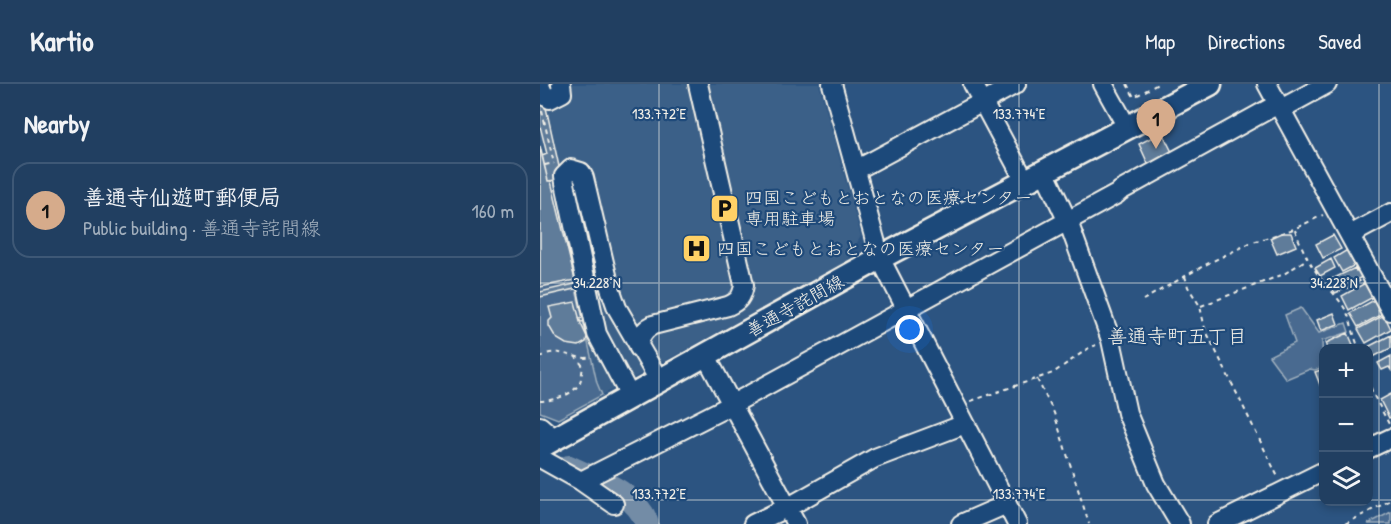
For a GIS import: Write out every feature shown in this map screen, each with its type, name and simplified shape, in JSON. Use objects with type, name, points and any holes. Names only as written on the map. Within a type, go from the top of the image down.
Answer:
[{"type":"main road","name":"善通寺詫間線","points":[[545,443],[632,398],[880,258],[1036,178],[1210,84]]},
{"type":"street","points":[[542,87],[550,99],[562,93],[561,84]]},
{"type":"street","points":[[599,349],[634,340],[653,325],[728,306],[737,302],[742,296],[744,285],[698,84]]},
{"type":"street","points":[[973,84],[982,102],[1068,221],[1111,340],[1127,413],[1156,484],[1180,524]]},
{"type":"street","points":[[856,170],[1016,84]]},
{"type":"street","points":[[1103,84],[1128,129]]},
{"type":"street","points":[[1267,84],[1391,311]]},
{"type":"street","points":[[581,481],[731,404],[1279,107],[1327,84]]},
{"type":"street","points":[[833,85],[880,258],[1017,524]]},
{"type":"street","points":[[632,398],[599,349],[565,183],[564,176],[571,170],[581,172],[584,178],[610,288],[617,308],[660,382]]},
{"type":"street","points":[[1350,234],[1391,213]]},
{"type":"street","points":[[599,349],[593,288],[595,285],[605,284],[610,288]]},
{"type":"street","points":[[617,308],[635,318],[644,317],[730,298],[736,295],[744,285]]},
{"type":"street","points":[[706,356],[796,524]]},
{"type":"street","points":[[753,524],[787,508],[875,458],[965,424]]},
{"type":"street","points":[[1373,447],[1391,438]]},
{"type":"street","points":[[545,443],[581,481],[614,504]]},
{"type":"street","points":[[1217,524],[1319,473]]},
{"type":"street","points":[[961,524],[1007,504]]},
{"type":"path","points":[[1126,84],[1134,97],[1158,84]]},
{"type":"path","points":[[545,165],[558,162]]},
{"type":"path","points":[[1143,300],[1250,243],[1294,229],[1336,209]]},
{"type":"path","points":[[1294,229],[1308,260],[1339,303],[1344,306],[1357,344]]},
{"type":"path","points":[[1200,306],[1284,274],[1308,260]]},
{"type":"path","points":[[1185,276],[1188,287],[1200,306],[1205,329],[1285,490]]},
{"type":"path","points":[[964,403],[1053,373],[1089,348],[1111,340]]},
{"type":"path","points":[[541,357],[550,353],[566,353],[585,359],[599,349]]},
{"type":"path","points":[[540,401],[560,397],[578,385],[581,381],[583,366],[575,356]]},
{"type":"path","points":[[1036,379],[1054,413],[1089,524]]},
{"type":"path","points":[[1373,394],[1391,429]]},
{"type":"path","points":[[1345,524],[1391,500]]},
{"type":"shaded area","name":"四国こどもとおとなの医療センター","points":[[540,84],[819,84],[861,236],[845,263],[558,419],[540,412]]},
{"type":"shaded area","points":[[551,212],[576,289],[597,383],[602,395],[558,419],[540,412],[540,214]]},
{"type":"shaded area","points":[[1301,308],[1319,333],[1346,323],[1349,332],[1319,344],[1319,368],[1310,369],[1286,379],[1269,356],[1295,343],[1285,315]]},
{"type":"shaded area","points":[[1391,512],[1391,524],[1368,524]]},
{"type":"building","points":[[540,84],[595,330],[588,321],[580,322],[579,318],[586,317],[579,288],[540,297],[540,292],[579,283],[555,180],[548,181],[542,156],[547,154],[540,126]]},
{"type":"building","points":[[1162,132],[1173,154],[1149,166],[1139,144]]},
{"type":"building","points":[[540,146],[575,280],[540,287]]},
{"type":"building","points":[[1281,233],[1291,233],[1296,246],[1277,254],[1270,238]]},
{"type":"building","points":[[1333,235],[1341,249],[1323,258],[1316,244]]},
{"type":"building","points":[[1349,249],[1357,264],[1342,272],[1334,258]]},
{"type":"building","points":[[1331,259],[1335,268],[1320,276],[1315,268]]},
{"type":"building","points":[[1362,267],[1366,275],[1358,279],[1360,281],[1355,285],[1342,290],[1336,277]]},
{"type":"building","points":[[1334,278],[1340,291],[1335,293],[1328,280]]},
{"type":"building","points":[[1367,282],[1375,296],[1349,310],[1342,296]]},
{"type":"building","points":[[1376,299],[1384,313],[1358,327],[1350,313]]},
{"type":"building","points":[[575,302],[587,337],[586,342],[579,346],[566,344],[556,338],[549,326],[552,318],[549,307]]},
{"type":"building","points":[[1334,313],[1338,324],[1321,331],[1317,320]]},
{"type":"building","points":[[1384,315],[1391,329],[1366,343],[1358,329]]},
{"type":"building","points":[[1348,333],[1353,344],[1326,344]]},
{"type":"building","points":[[1391,335],[1391,348],[1373,357],[1373,344]]},
{"type":"building","points":[[1391,356],[1391,370],[1389,367],[1382,370],[1378,363]]},
{"type":"building","points":[[1319,371],[1319,382],[1315,372]]},
{"type":"building","points":[[1391,394],[1391,417],[1389,418],[1380,400]]},
{"type":"waterway","points":[[569,467],[625,496],[635,504],[647,524]]},
{"type":"place","name":"善通寺仙遊町郵便局","points":[[1156,149]]},
{"type":"place","name":"四国こどもとおとなの医療センター 専用駐車場","points":[[724,208]]},
{"type":"place","name":"四国こどもとおとなの医療センター","points":[[696,249]]},
{"type":"district","name":"善通寺町五丁目","points":[[1177,336]]}]
